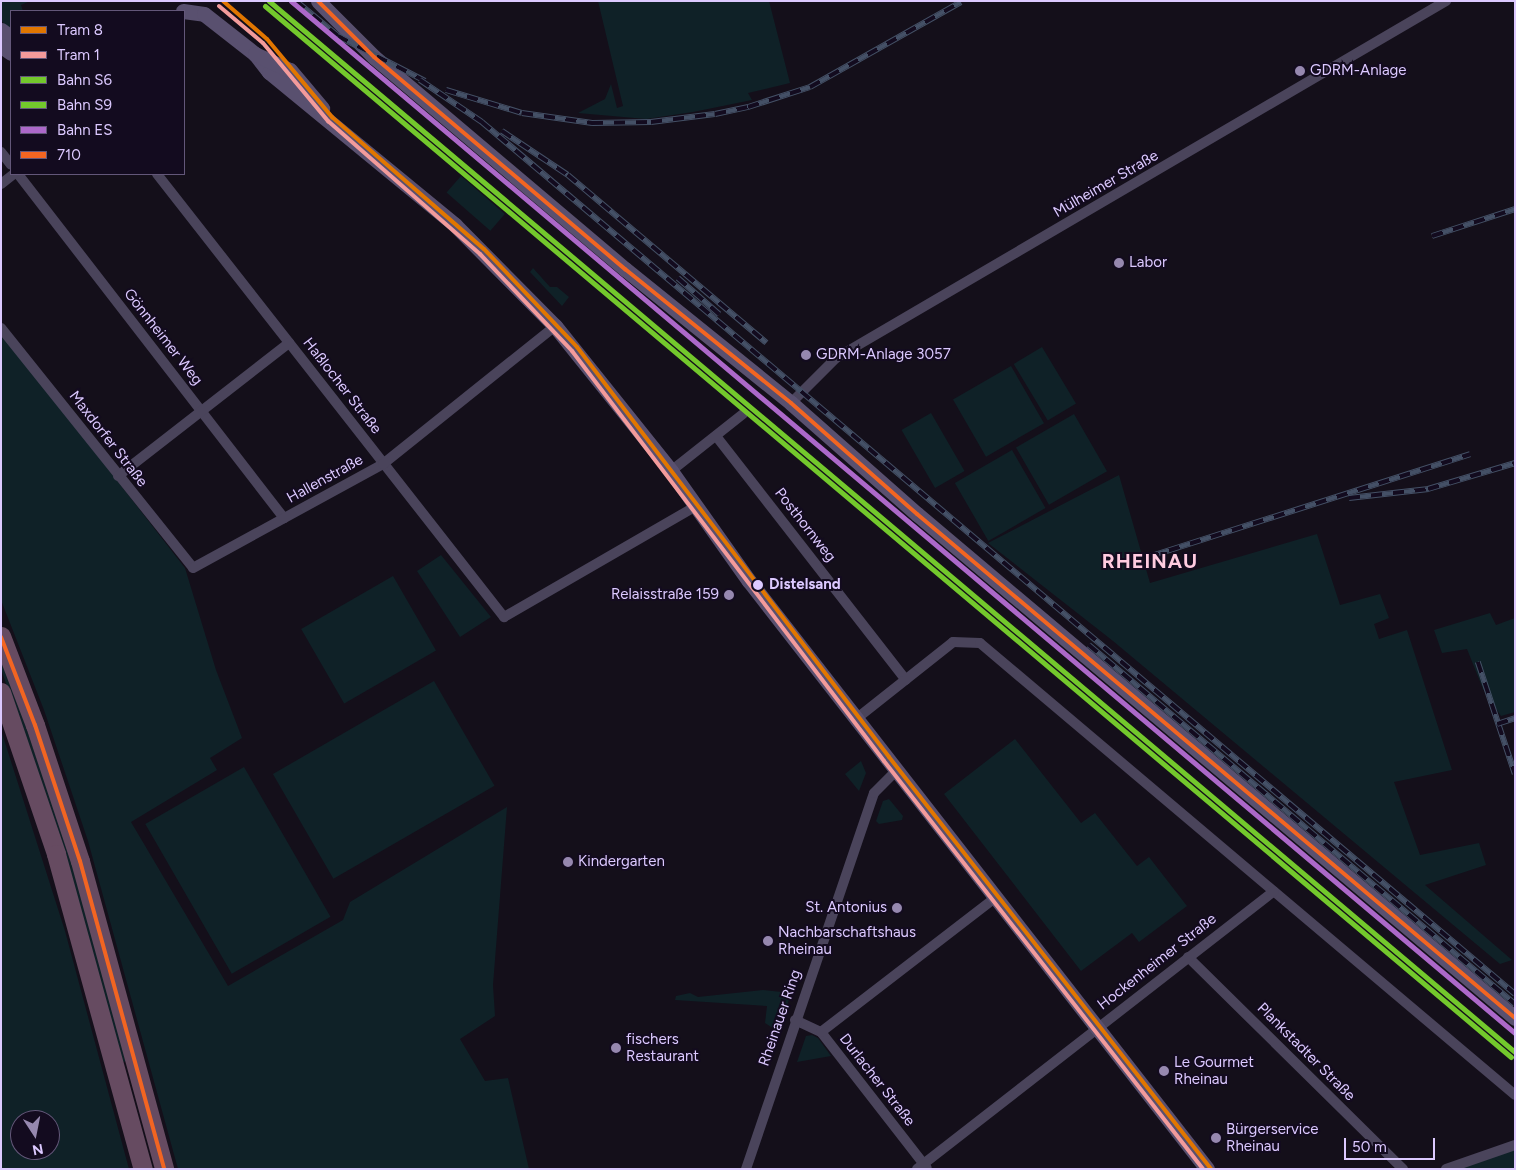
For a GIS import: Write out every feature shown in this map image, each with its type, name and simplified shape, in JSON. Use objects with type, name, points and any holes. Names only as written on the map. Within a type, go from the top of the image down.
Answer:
[{"type":"highway","points":[[1,636],[36,725],[80,862],[164,1169]]},
{"type":"highway","points":[[1,692],[56,854],[144,1169]]},
{"type":"main road","points":[[318,1],[382,63],[625,269],[791,403],[924,520],[1515,1018]]},
{"type":"main road","points":[[185,11],[204,14],[255,54],[290,70],[328,118],[476,244],[555,326],[671,471],[742,573],[1207,1169]]},
{"type":"street","name":"Mülheimer Straße","points":[[791,403],[836,358],[1446,1]]},
{"type":"street","points":[[1,152],[10,164]]},
{"type":"street","points":[[1,184],[13,175]]},
{"type":"street","name":"Gönnheimer Weg","points":[[19,175],[284,518]]},
{"type":"street","name":"Haßlocher Straße","points":[[158,175],[504,617],[696,506]]},
{"type":"street","name":"Hallenstraße","points":[[193,568],[383,464],[555,326]]},
{"type":"street","name":"Maxdorfer Straße","points":[[1,328],[193,568]]},
{"type":"street","points":[[118,476],[289,343]]},
{"type":"street","points":[[671,471],[743,414]]},
{"type":"street","name":"Posthornweg","points":[[716,436],[906,680]]},
{"type":"street","points":[[856,718],[953,642],[980,643],[1515,1095]]},
{"type":"street","name":"Rheinauer Ring","points":[[746,1169],[795,1020],[874,793],[896,771]]},
{"type":"street","name":"Hockenheimer Straße","points":[[923,1167],[1274,890]]},
{"type":"street","points":[[822,1032],[996,897]]},
{"type":"street","name":"Plankstadter Straße","points":[[1188,957],[1403,1169]]},
{"type":"street","name":"Durlacher Straße","points":[[795,1020],[822,1032],[923,1167]]},
{"type":"street","points":[[1446,1169],[1515,1145]]},
{"type":"shaded area","points":[[1,1],[30,1],[21,5],[23,10],[10,10],[10,32],[1,20]]},
{"type":"shaded area","points":[[598,1],[769,1],[790,83],[748,93],[752,100],[646,119],[578,113],[605,99],[611,84],[617,108],[623,106]]},
{"type":"shaded area","points":[[461,176],[505,214],[490,231],[447,193]]},
{"type":"shaded area","points":[[533,268],[550,287],[557,287],[569,297],[562,306],[530,272]]},
{"type":"shaded area","points":[[1,331],[185,568],[216,670],[242,738],[210,758],[217,770],[131,822],[228,986],[343,920],[350,902],[507,807],[493,985],[495,1016],[460,1039],[485,1081],[508,1078],[529,1169],[178,1169],[88,841],[44,710],[1,600]]},
{"type":"shaded area","points":[[1042,347],[1076,404],[1048,421],[1014,364]]},
{"type":"shaded area","points":[[1011,366],[1044,423],[986,457],[953,400]]},
{"type":"shaded area","points":[[931,413],[964,471],[935,488],[902,430]]},
{"type":"shaded area","points":[[1074,414],[1107,471],[1049,505],[1016,448]]},
{"type":"shaded area","points":[[1012,450],[1046,508],[988,541],[955,483]]},
{"type":"shaded area","points":[[1119,475],[1150,583],[1317,534],[1340,605],[1380,594],[1389,618],[1374,624],[1379,639],[1407,630],[1452,770],[1394,782],[1420,855],[1479,843],[1486,865],[1425,885],[1512,960],[1500,964],[1113,641],[988,543]]},
{"type":"shaded area","points":[[441,555],[491,617],[460,637],[417,571]]},
{"type":"shaded area","points":[[393,576],[436,650],[344,703],[301,629]]},
{"type":"shaded area","points":[[1490,613],[1496,625],[1515,618],[1515,712],[1501,716],[1483,689],[1467,649],[1442,653],[1434,630]]},
{"type":"shaded area","points":[[1,655],[69,851],[127,1061],[123,1062],[62,846],[1,669]]},
{"type":"shaded area","points":[[434,681],[495,786],[333,879],[273,774]]},
{"type":"shaded area","points":[[1,730],[65,931],[129,1169],[1,1169]]},
{"type":"shaded area","points":[[1015,739],[1081,823],[1095,813],[1137,866],[1149,857],[1187,906],[1139,942],[1132,933],[1081,971],[944,794]]},
{"type":"shaded area","points":[[861,761],[866,773],[859,791],[845,774]]},
{"type":"shaded area","points":[[244,767],[331,917],[232,974],[145,824]]},
{"type":"shaded area","points":[[889,799],[903,816],[902,820],[879,824],[876,821],[883,801]]},
{"type":"shaded area","points":[[763,990],[791,993],[779,1032],[765,1023],[767,1006],[675,1000],[676,996],[690,993],[698,997]]},
{"type":"shaded area","points":[[812,1035],[818,1038],[831,1056],[797,1062],[806,1036]]},
{"type":"shaded area","points":[[1515,1148],[1515,1169],[1450,1169]]},
{"type":"railway","points":[[296,1],[338,36],[425,81]]},
{"type":"railway","points":[[446,90],[522,113],[592,123],[651,122],[715,114],[748,107],[810,87],[961,2]]},
{"type":"railway","points":[[420,80],[482,122],[1515,994]]},
{"type":"railway","points":[[502,131],[568,175],[767,343]]},
{"type":"railway","points":[[1432,236],[1515,209]]},
{"type":"railway","points":[[678,278],[719,314]]},
{"type":"railway","points":[[1148,557],[1470,454]]},
{"type":"railway","points":[[1349,498],[1428,489],[1515,463]]},
{"type":"railway","points":[[1089,645],[1515,1004]]},
{"type":"railway","points":[[1478,662],[1515,774]]},
{"type":"railway","points":[[1497,724],[1515,718]]},
{"type":"tram line","name":"8","points":[[223,1],[267,39],[332,117],[484,249],[577,347],[889,757],[1211,1169]]},
{"type":"tram line","name":"1","points":[[219,6],[263,43],[328,121],[480,254],[572,351],[884,761],[1203,1169]]},
{"type":"rail line","name":"S6","points":[[269,1],[1515,1052]]},
{"type":"rail line","name":"ES","points":[[291,1],[1515,1033]]},
{"type":"rail line","name":"S9","points":[[265,6],[1511,1057]]},
{"type":"transit line","name":"710","points":[[318,1],[374,57],[625,269],[791,403],[917,514],[1515,1018]]},
{"type":"transit line","name":"710","points":[[1,637],[35,725],[80,861],[164,1169]]},
{"type":"place","name":"GDRM-Anlage","points":[[1300,71]]},
{"type":"place","name":"Labor","points":[[1119,263]]},
{"type":"place","name":"GDRM-Anlage 3057","points":[[806,355]]},
{"type":"place","name":"Distelsand","points":[[758,585]]},
{"type":"place","name":"Relaisstraße 159","points":[[729,595]]},
{"type":"place","name":"Kindergarten","points":[[568,862]]},
{"type":"place","name":"St. Antonius","points":[[897,908]]},
{"type":"place","name":"Nachbarschaftshaus Rheinau","points":[[768,941]]},
{"type":"place","name":"fischers Restaurant","points":[[616,1048]]},
{"type":"place","name":"Le Gourmet Rheinau","points":[[1164,1071]]},
{"type":"place","name":"Bürgerservice Rheinau","points":[[1216,1138]]},
{"type":"district","name":"RHEINAU","points":[[1150,561]]}]
